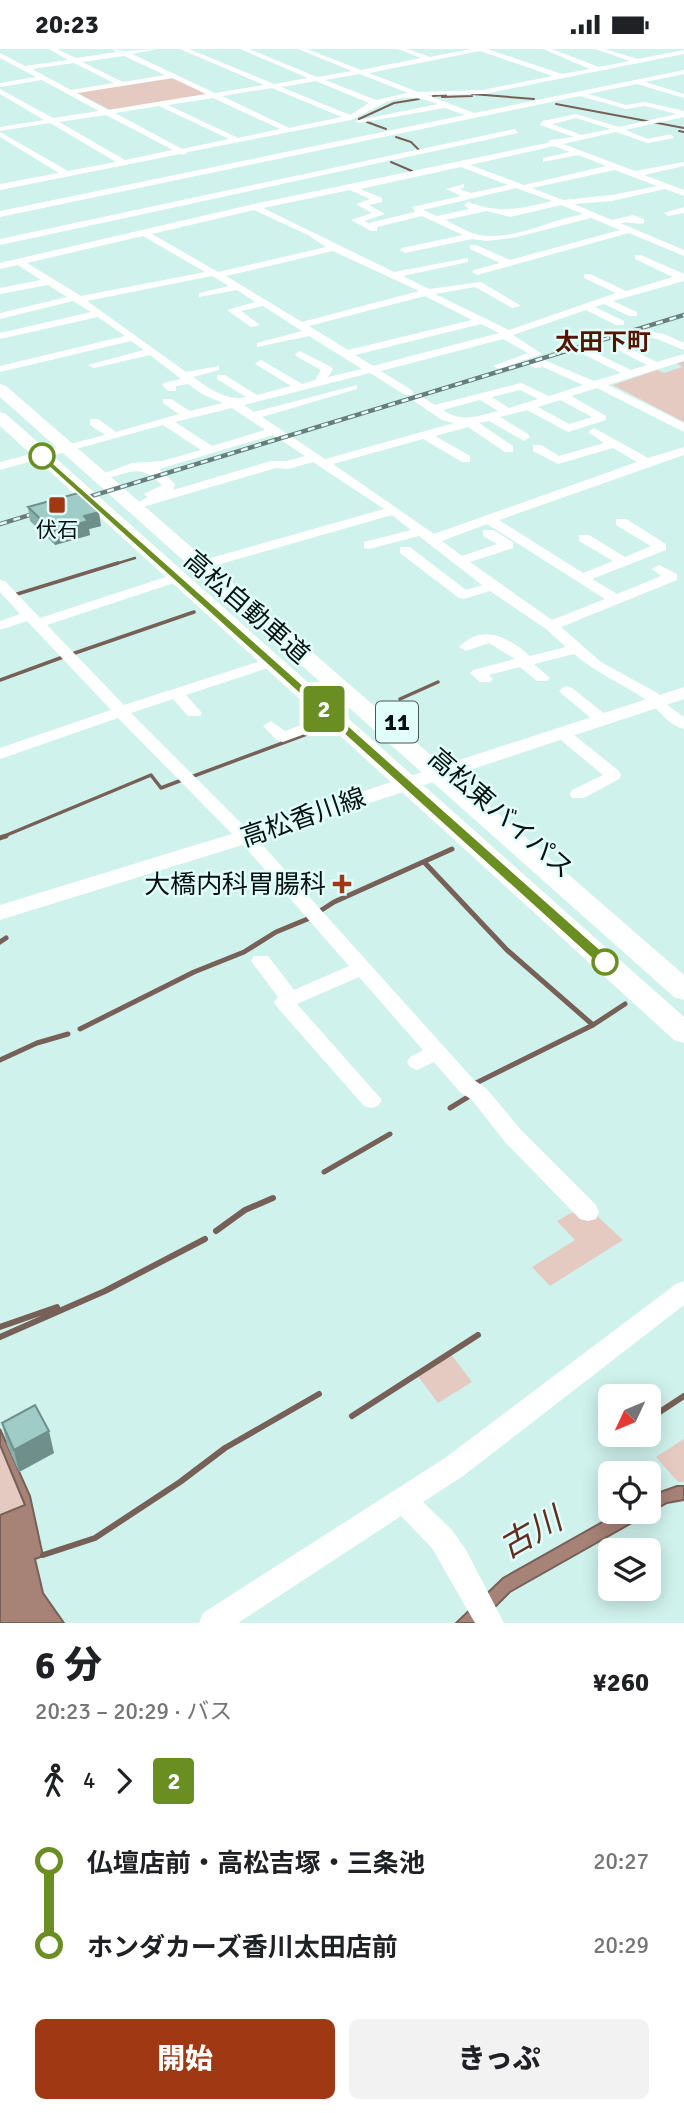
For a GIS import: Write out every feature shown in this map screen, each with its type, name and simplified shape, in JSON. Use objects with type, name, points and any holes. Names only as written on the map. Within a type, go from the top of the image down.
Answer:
[{"type":"highway","name":"高松東バイパス","points":[[0,379],[684,973]]},
{"type":"highway","name":"高松自動車道","points":[[0,389],[684,990]]},
{"type":"highway","name":"高松自動車道","points":[[0,405],[684,1015]]},
{"type":"highway","name":"高松東バイパス","points":[[0,417],[684,1033]]},
{"type":"main road","name":"高松香川線","points":[[0,913],[245,837],[684,693]]},
{"type":"street","points":[[52,49],[122,84]]},
{"type":"street","points":[[115,49],[288,130]]},
{"type":"street","points":[[24,68],[155,49]]},
{"type":"street","points":[[183,49],[387,133]]},
{"type":"street","points":[[243,49],[376,103]]},
{"type":"street","points":[[0,242],[519,132],[301,49]]},
{"type":"street","points":[[401,49],[429,59]]},
{"type":"street","points":[[0,132],[50,121],[480,49],[600,89]]},
{"type":"street","points":[[546,49],[597,69],[683,95]]},
{"type":"street","points":[[598,49],[637,61]]},
{"type":"street","points":[[654,49],[684,58]]},
{"type":"street","points":[[3,184],[67,174],[349,118],[376,103],[421,95],[483,92],[684,52]]},
{"type":"street","points":[[221,64],[310,53]]},
{"type":"street","points":[[457,53],[470,57]]},
{"type":"street","points":[[0,55],[193,158]]},
{"type":"street","points":[[0,214],[684,72]]},
{"type":"street","points":[[70,92],[173,76]]},
{"type":"street","points":[[0,85],[44,78]]},
{"type":"street","points":[[0,91],[124,163]]},
{"type":"street","points":[[579,94],[626,107],[645,104],[684,114]]},
{"type":"street","points":[[359,121],[444,104],[493,100],[517,107]]},
{"type":"street","points":[[533,103],[621,129],[649,134]]},
{"type":"street","points":[[160,104],[239,141]]},
{"type":"street","points":[[0,275],[145,231],[684,114]]},
{"type":"street","points":[[576,116],[543,123],[578,137]]},
{"type":"street","points":[[650,121],[679,130]]},
{"type":"street","points":[[621,129],[648,141],[671,135]]},
{"type":"street","points":[[0,132],[67,174]]},
{"type":"street","points":[[540,139],[684,193]]},
{"type":"street","points":[[344,142],[419,171]]},
{"type":"street","points":[[425,151],[564,202],[684,253]]},
{"type":"street","points":[[545,160],[577,153]]},
{"type":"street","points":[[205,164],[231,177]]},
{"type":"street","points":[[594,178],[684,164]]},
{"type":"street","points":[[509,263],[459,231],[415,209],[517,185],[615,167]]},
{"type":"street","points":[[446,176],[474,169]]},
{"type":"street","points":[[517,185],[572,169]]},
{"type":"street","points":[[130,176],[145,183]]},
{"type":"street","points":[[50,177],[97,205]]},
{"type":"street","points":[[289,179],[305,186]]},
{"type":"street","points":[[241,183],[276,202]]},
{"type":"street","points":[[461,185],[450,188],[470,196]]},
{"type":"street","points":[[510,214],[564,202],[612,198],[666,186]]},
{"type":"street","points":[[352,188],[383,202],[360,204],[381,214],[356,221],[371,227],[423,213]]},
{"type":"street","points":[[660,198],[684,193]]},
{"type":"street","points":[[417,195],[438,204]]},
{"type":"street","points":[[456,200],[478,210]]},
{"type":"street","points":[[553,214],[577,208],[618,204]]},
{"type":"street","points":[[254,207],[311,233],[334,249],[427,292],[482,321],[537,355],[499,366]]},
{"type":"street","points":[[437,219],[487,208],[522,218],[501,222]]},
{"type":"street","points":[[535,208],[564,217]]},
{"type":"street","points":[[684,210],[669,217],[684,218]]},
{"type":"street","points":[[108,211],[285,315],[318,330],[346,354],[446,418],[471,422],[509,449]]},
{"type":"street","points":[[452,215],[468,223]]},
{"type":"street","points":[[405,250],[512,234],[570,218],[594,215]]},
{"type":"street","points":[[614,222],[633,218],[641,221]]},
{"type":"street","points":[[459,231],[484,226]]},
{"type":"street","points":[[318,330],[509,263],[630,230]]},
{"type":"street","points":[[501,239],[512,244]]},
{"type":"street","points":[[285,246],[323,262]]},
{"type":"street","points":[[0,316],[17,316],[46,304],[334,249]]},
{"type":"street","points":[[523,250],[560,263]]},
{"type":"street","points":[[267,253],[282,260]]},
{"type":"street","points":[[354,257],[370,255],[380,260]]},
{"type":"street","points":[[666,255],[684,263]]},
{"type":"street","points":[[627,266],[642,259],[682,279]]},
{"type":"street","points":[[394,275],[465,260]]},
{"type":"street","points":[[0,266],[26,265],[100,313],[186,378],[218,399],[233,403],[320,460],[394,510],[492,586],[551,626],[596,665],[630,682],[684,724]]},
{"type":"street","points":[[462,275],[477,276],[516,306]]},
{"type":"street","points":[[587,276],[625,293]]},
{"type":"street","points":[[0,466],[233,403],[506,335],[625,293],[682,279]]},
{"type":"street","points":[[0,291],[52,281]]},
{"type":"street","points":[[203,295],[238,287]]},
{"type":"street","points":[[591,289],[633,314]]},
{"type":"street","points":[[261,345],[441,300]]},
{"type":"street","points":[[255,325],[232,310],[264,303]]},
{"type":"street","points":[[46,304],[68,320]]},
{"type":"street","points":[[587,307],[620,323]]},
{"type":"street","points":[[0,336],[100,313]]},
{"type":"street","points":[[271,319],[285,315]]},
{"type":"street","points":[[346,354],[482,321]]},
{"type":"street","points":[[648,334],[660,336],[684,347]]},
{"type":"street","points":[[0,369],[133,337]]},
{"type":"street","points":[[616,345],[657,366]]},
{"type":"street","points":[[32,350],[43,360]]},
{"type":"street","points":[[585,351],[631,374]]},
{"type":"street","points":[[94,365],[149,352]]},
{"type":"street","points":[[300,354],[327,369],[320,382]]},
{"type":"street","points":[[428,356],[441,364]]},
{"type":"street","points":[[140,501],[275,464],[288,465],[320,460],[491,417],[684,357]]},
{"type":"street","points":[[261,363],[300,387]]},
{"type":"street","points":[[535,365],[544,363],[596,384],[684,428]]},
{"type":"street","points":[[188,415],[169,395],[168,385],[186,378],[224,375],[255,398]]},
{"type":"street","points":[[252,416],[385,379]]},
{"type":"street","points":[[435,409],[521,386],[549,400]]},
{"type":"street","points":[[339,390],[353,400]]},
{"type":"street","points":[[482,396],[508,412]]},
{"type":"street","points":[[528,406],[568,428],[602,418],[562,396]]},
{"type":"street","points":[[296,403],[311,411]]},
{"type":"street","points":[[491,417],[524,437]]},
{"type":"street","points":[[165,421],[211,451]]},
{"type":"street","points":[[94,422],[115,436]]},
{"type":"street","points":[[108,474],[143,466],[163,465],[274,431]]},
{"type":"street","points":[[594,432],[647,463]]},
{"type":"street","points":[[423,434],[462,457],[476,449]]},
{"type":"street","points":[[537,448],[558,460],[615,444]]},
{"type":"street","points":[[369,545],[489,527],[647,463],[683,452]]},
{"type":"street","points":[[140,501],[169,486],[168,481],[143,466]]},
{"type":"street","points":[[212,562],[394,510]]},
{"type":"street","points":[[582,578],[661,547],[621,522]]},
{"type":"street","points":[[461,561],[508,545],[489,527]]},
{"type":"street","points":[[489,527],[582,578],[616,600]]},
{"type":"street","points":[[584,538],[624,562]]},
{"type":"street","points":[[405,550],[464,595],[492,586]]},
{"type":"street","points":[[551,626],[672,577],[659,569]]},
{"type":"street","points":[[0,626],[35,619],[178,577]]},
{"type":"street","points":[[0,584],[245,837],[467,1086],[479,1094],[513,1136],[588,1212]]},
{"type":"street","points":[[467,647],[490,637],[523,657],[523,662],[542,678]]},
{"type":"street","points":[[485,679],[478,673],[576,649]]},
{"type":"street","points":[[0,754],[272,662]]},
{"type":"street","points":[[567,691],[604,721]]},
{"type":"street","points":[[177,694],[194,712]]},
{"type":"street","points":[[271,726],[282,737],[334,718]]},
{"type":"street","points":[[563,734],[613,775],[578,794]]},
{"type":"street","points":[[261,961],[290,999]]},
{"type":"street","points":[[361,968],[284,1002],[371,1100]]},
{"type":"street","points":[[417,1062],[437,1052]]},
{"type":"street","points":[[213,1623],[454,1467],[684,1291]]},
{"type":"street","points":[[402,1499],[442,1539],[484,1614]]},
{"type":"shaded area","points":[[174,78],[209,94],[111,110],[77,93]]},
{"type":"shaded area","points":[[684,361],[684,422],[613,385],[657,370],[664,373],[682,367],[676,363]]},
{"type":"shaded area","points":[[571,1213],[595,1214],[623,1240],[550,1286],[532,1267],[575,1240],[557,1221]]},
{"type":"shaded area","points":[[450,1353],[472,1382],[438,1403],[417,1375]]},
{"type":"shaded area","points":[[0,1429],[30,1496],[43,1556],[35,1559],[43,1593],[64,1623],[0,1623],[0,1515],[25,1505],[0,1445]]},
{"type":"shaded area","points":[[684,1439],[684,1482],[678,1482],[656,1457]]},
{"type":"shaded area","points":[[0,1445],[25,1506],[0,1515]]},
{"type":"shaded area","points":[[684,1486],[684,1500],[661,1506],[661,1492]]},
{"type":"shaded area","points":[[599,1524],[630,1524],[605,1538],[598,1538],[598,1542],[510,1592],[479,1623],[456,1623],[503,1578]]},
{"type":"building","points":[[78,493],[99,512],[84,516],[88,521],[53,531],[28,507]]},
{"type":"building","points":[[35,1405],[49,1431],[14,1450],[2,1423]]},
{"type":"waterway","points":[[472,94],[534,99]]},
{"type":"waterway","points":[[433,96],[446,95]]},
{"type":"waterway","points":[[442,97],[472,96]]},
{"type":"waterway","points":[[359,119],[394,103],[419,99]]},
{"type":"waterway","points":[[556,104],[684,128]]},
{"type":"waterway","points":[[367,122],[386,129]]},
{"type":"waterway","points":[[679,131],[684,132]]},
{"type":"waterway","points":[[396,137],[411,142],[420,151]]},
{"type":"waterway","points":[[391,162],[412,171],[409,173]]},
{"type":"waterway","points":[[112,565],[135,558]]},
{"type":"waterway","points":[[14,595],[118,563]]},
{"type":"waterway","points":[[72,654],[194,612]]},
{"type":"waterway","points":[[0,680],[63,657]]},
{"type":"waterway","points":[[400,699],[438,682]]},
{"type":"waterway","points":[[191,777],[323,728]]},
{"type":"waterway","points":[[2,837],[151,775],[161,788],[182,780]]},
{"type":"waterway","points":[[0,838],[6,836]]},
{"type":"waterway","points":[[317,913],[334,902],[452,849]]},
{"type":"waterway","points":[[425,863],[507,950],[593,1025]]},
{"type":"waterway","points":[[80,1029],[194,972],[244,952],[276,932],[310,918]]},
{"type":"waterway","points":[[0,942],[6,938]]},
{"type":"waterway","points":[[593,1025],[625,1004]]},
{"type":"waterway","points":[[474,1084],[593,1025]]},
{"type":"waterway","points":[[0,1060],[37,1043],[68,1034]]},
{"type":"waterway","points":[[450,1108],[468,1097]]},
{"type":"waterway","points":[[324,1172],[390,1134]]},
{"type":"waterway","points":[[216,1231],[245,1210],[273,1198]]},
{"type":"waterway","points":[[0,1337],[105,1291],[205,1239]]},
{"type":"waterway","points":[[0,1327],[57,1307]]},
{"type":"waterway","points":[[352,1416],[478,1335]]},
{"type":"waterway","points":[[43,1555],[95,1538],[180,1482],[225,1448],[319,1394]]},
{"type":"waterway","points":[[662,1410],[684,1396]]},
{"type":"railway","points":[[0,524],[684,315]]},
{"type":"bus line","name":"2","points":[[42,456],[605,962]]},
{"type":"place","name":"伏石","points":[[57,505]]},
{"type":"place","name":"大橋内科胃腸科","points":[[342,884]]},
{"type":"district","name":"太田下町","points":[[603,342]]},
{"type":"water label","name":"古川","points":[[530,1532]]}]
